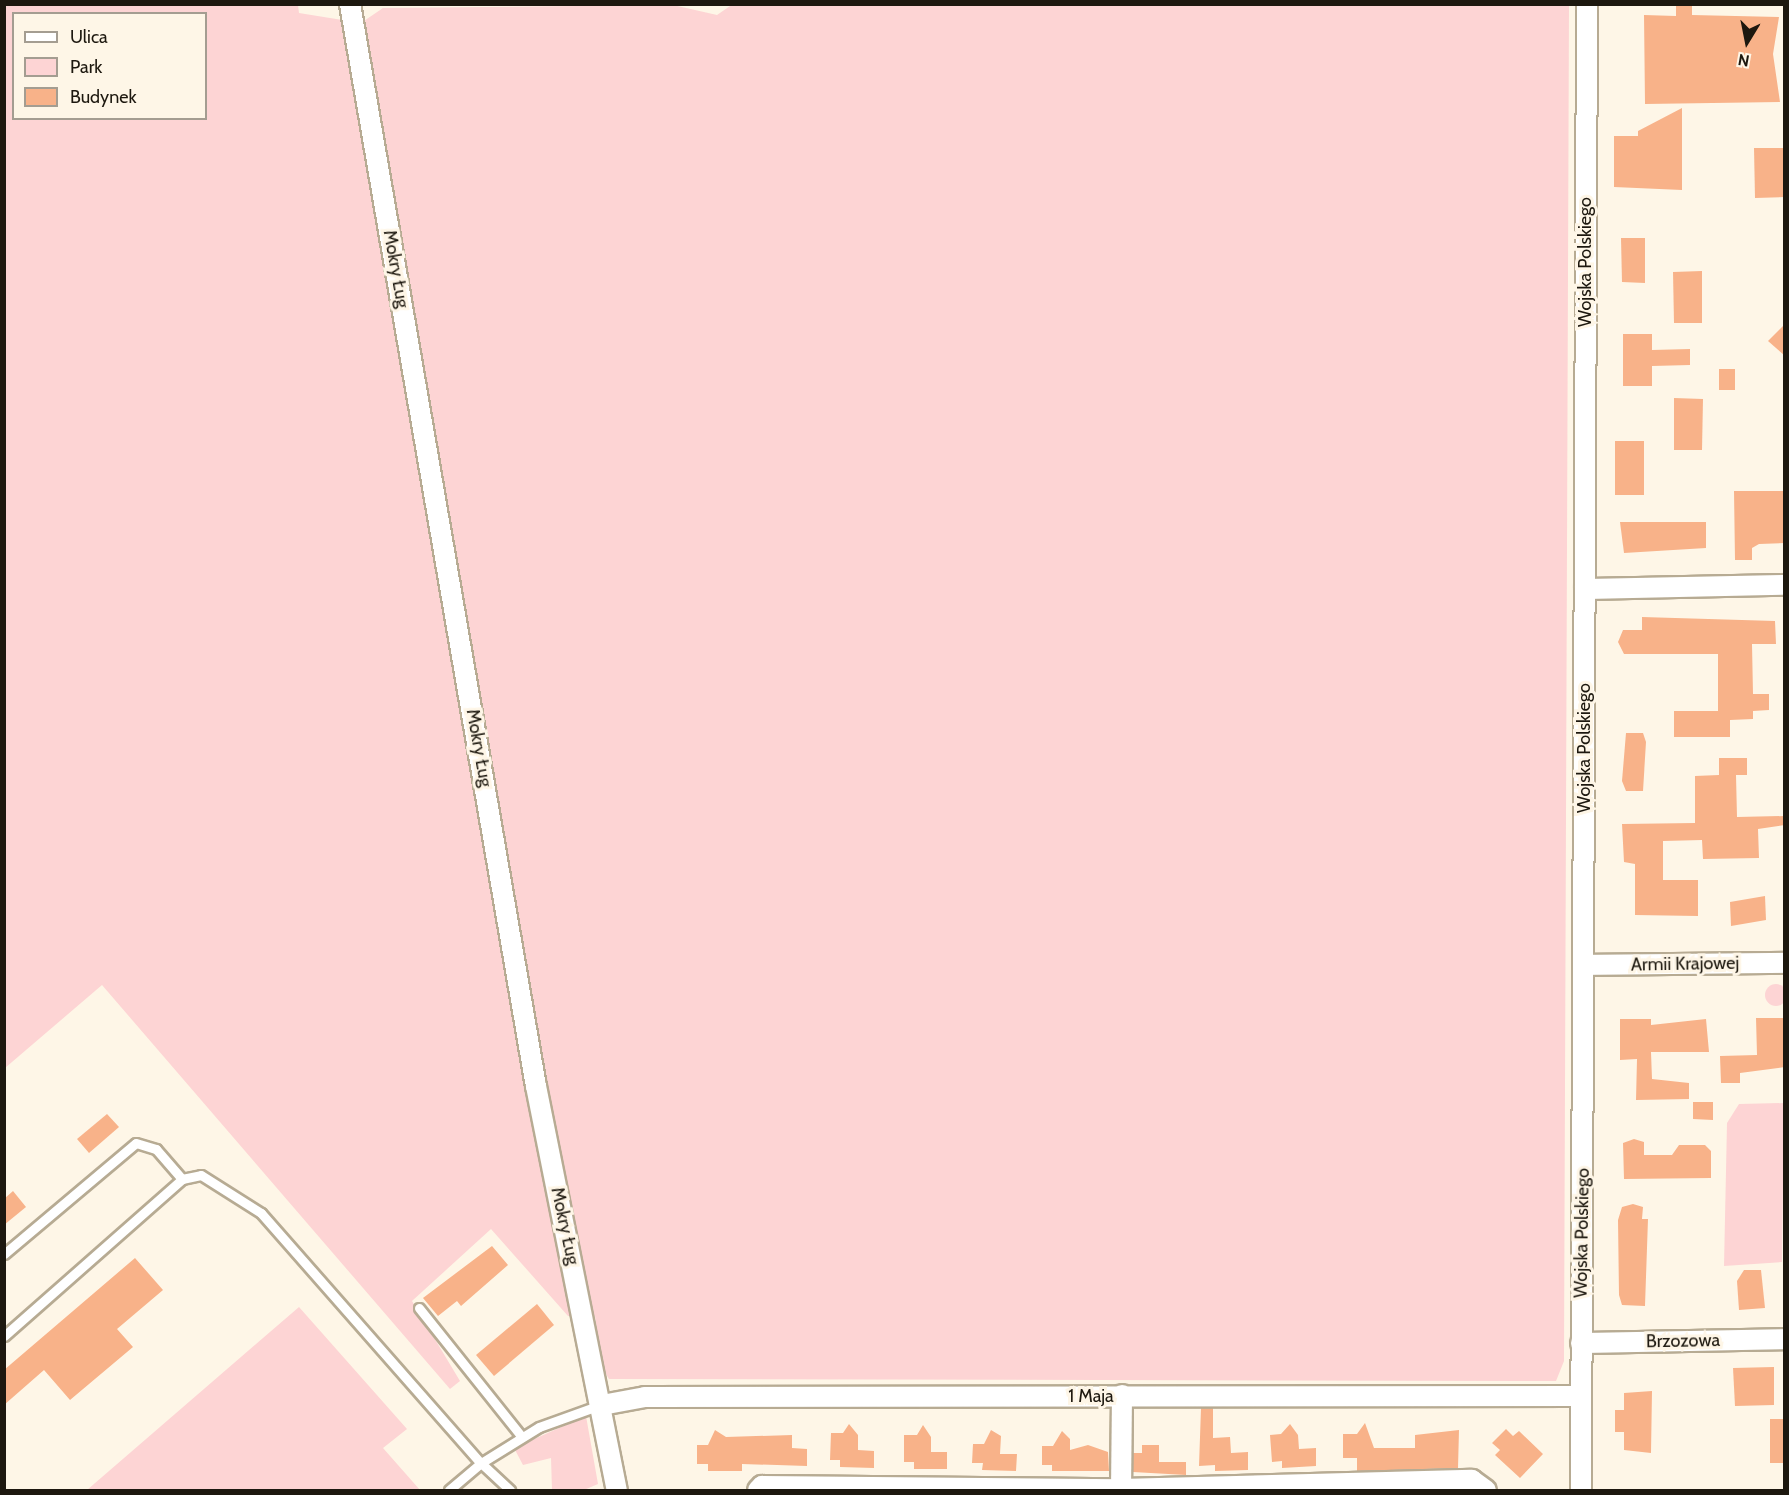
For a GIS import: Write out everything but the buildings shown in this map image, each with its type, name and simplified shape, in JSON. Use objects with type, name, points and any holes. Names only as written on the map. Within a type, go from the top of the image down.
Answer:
[{"type":"street","name":"Mokry Ług","points":[[350,4],[536,1086],[602,1405],[617,1491]]},
{"type":"street","name":"Wojska Polskiego","points":[[1581,1491],[1585,965],[1587,4]]},
{"type":"street","points":[[1585,589],[1785,585]]},
{"type":"street","name":"Armii Krajowej","points":[[1585,965],[1785,963]]},
{"type":"street","name":"Brzozowa","points":[[1581,1343],[1785,1339]]},
{"type":"street","points":[[1121,1490],[1122,1395]]},
{"type":"street","name":"1 Maja","points":[[602,1405],[645,1397],[1581,1396]]},
{"type":"street","points":[[758,1491],[762,1486],[1121,1490],[1344,1486],[1472,1480],[1486,1491]]},
{"type":"lane","points":[[4,1254],[136,1143],[156,1149],[182,1179]]},
{"type":"lane","points":[[4,1336],[182,1179],[210,1177],[261,1213],[506,1489]]},
{"type":"lane","points":[[419,1308],[522,1437]]},
{"type":"lane","points":[[449,1491],[481,1463],[522,1437],[602,1405]]},
{"type":"green space","points":[[733,4],[1569,5],[1564,1361],[1556,1381],[609,1379],[602,1367],[595,1316],[568,1316],[491,1229],[412,1301],[460,1381],[450,1389],[102,985],[5,1068],[5,5],[298,5],[299,13],[361,23],[383,8],[673,5],[717,15]]},
{"type":"green space","points":[[1776,984],[1784,987],[1787,995],[1784,1003],[1776,1006],[1768,1003],[1765,995],[1768,987]]},
{"type":"green space","points":[[1784,1103],[1782,1262],[1724,1266],[1727,1123],[1739,1104]]},
{"type":"green space","points":[[299,1307],[407,1429],[383,1448],[420,1490],[87,1490]]},
{"type":"green space","points":[[586,1416],[598,1484],[584,1490],[552,1490],[551,1458],[523,1465],[514,1448]]}]
